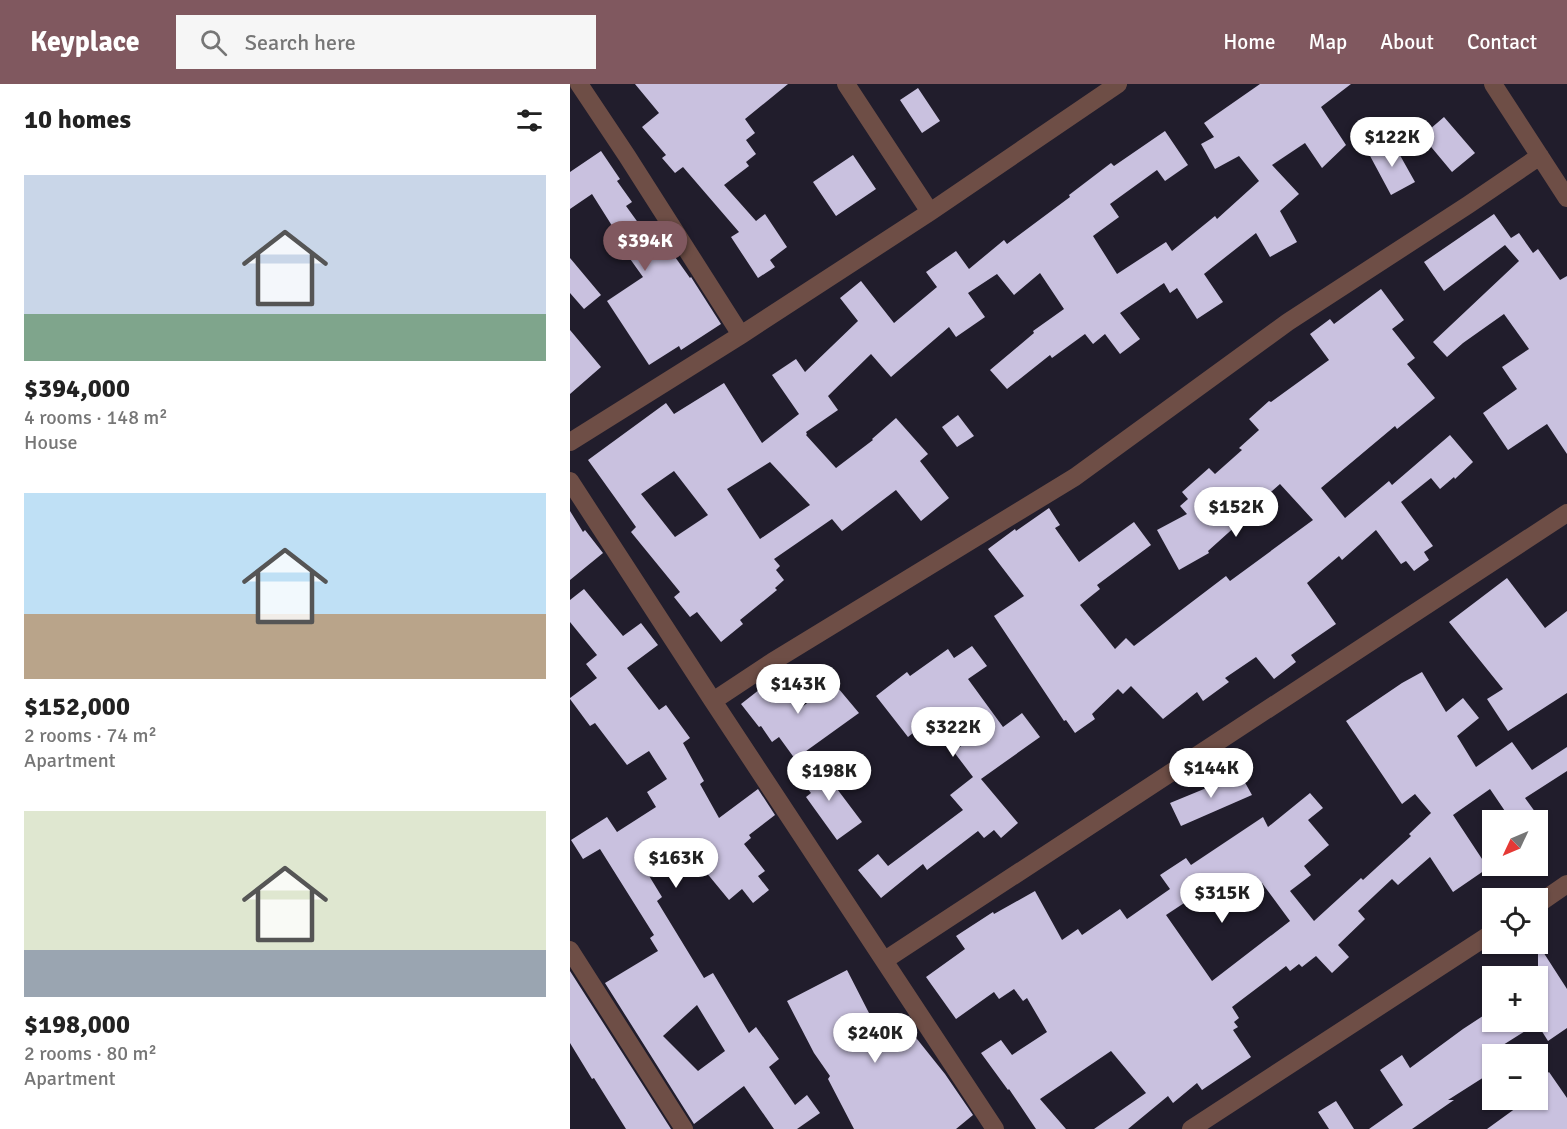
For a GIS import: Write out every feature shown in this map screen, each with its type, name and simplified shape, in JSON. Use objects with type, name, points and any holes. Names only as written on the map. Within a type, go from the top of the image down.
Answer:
[{"type":"street","points":[[579,84],[741,335]]},
{"type":"street","points":[[846,84],[930,212]]},
{"type":"street","points":[[570,442],[741,335],[930,212],[1118,84]]},
{"type":"street","points":[[1493,84],[1567,198]]},
{"type":"street","points":[[713,701],[772,662],[1075,477],[1288,322],[1540,156]]},
{"type":"street","points":[[570,481],[995,1129]]},
{"type":"street","points":[[885,960],[1567,513]]},
{"type":"street","points":[[1548,897],[1567,884]]},
{"type":"street","points":[[1191,1129],[1482,940]]},
{"type":"street","points":[[570,950],[684,1129]]},
{"type":"building","points":[[635,84],[788,84],[745,119],[755,133],[746,140],[756,154],[746,162],[749,166],[724,185],[756,221],[765,214],[787,247],[770,260],[775,267],[758,278],[731,237],[739,232],[683,167],[675,173],[662,158],[666,155],[642,127],[659,113]]},
{"type":"building","points":[[1260,84],[1351,84],[1321,107],[1346,145],[1322,168],[1305,143],[1272,165],[1299,194],[1280,211],[1297,242],[1270,257],[1256,233],[1204,274],[1223,302],[1197,319],[1177,288],[1170,293],[1164,283],[1120,313],[1140,339],[1120,354],[1105,334],[1093,344],[1085,334],[1052,358],[1050,355],[1007,389],[990,370],[1034,333],[1033,331],[1064,309],[1040,273],[1014,295],[997,274],[968,293],[985,317],[956,337],[949,327],[891,377],[871,354],[828,396],[838,410],[806,432],[806,435],[836,468],[873,440],[896,418],[928,454],[920,461],[949,498],[921,521],[896,490],[842,531],[832,519],[774,559],[780,566],[776,570],[784,580],[775,588],[777,590],[740,620],[743,624],[721,642],[697,612],[690,617],[674,597],[680,592],[631,532],[636,527],[588,460],[666,403],[674,414],[724,383],[762,443],[799,414],[772,375],[796,359],[805,372],[858,321],[840,298],[861,281],[894,323],[937,287],[926,272],[956,251],[969,269],[1004,240],[1007,244],[1070,197],[1069,195],[1111,163],[1114,166],[1165,131],[1188,165],[1165,181],[1157,170],[1110,204],[1119,217],[1093,236],[1117,274],[1166,242],[1172,251],[1215,216],[1217,219],[1259,181],[1239,156],[1215,169],[1201,144],[1214,137],[1204,123]],"holes":[[[770,462],[810,505],[760,539],[727,489]],[[674,471],[708,515],[675,537],[641,494]]]},
{"type":"building","points":[[918,88],[940,121],[922,133],[900,100]]},
{"type":"building","points":[[1444,117],[1475,153],[1452,172],[1422,136]]},
{"type":"building","points":[[1392,141],[1415,182],[1391,195],[1369,154]]},
{"type":"building","points":[[601,151],[620,179],[617,181],[632,202],[626,206],[655,246],[663,240],[691,277],[721,324],[681,350],[679,346],[649,365],[607,301],[643,277],[618,242],[621,240],[592,194],[570,209],[570,172]]},
{"type":"building","points":[[853,155],[876,189],[836,216],[813,182]]},
{"type":"building","points":[[1494,214],[1511,238],[1519,233],[1533,253],[1538,249],[1560,280],[1567,276],[1567,454],[1547,424],[1508,450],[1483,413],[1517,389],[1502,367],[1529,349],[1504,314],[1447,357],[1433,342],[1519,261],[1505,245],[1444,291],[1424,262]]},
{"type":"building","points":[[570,258],[601,295],[584,309],[570,293]]},
{"type":"building","points":[[1381,289],[1404,320],[1392,329],[1415,358],[1407,364],[1435,398],[1397,429],[1395,426],[1321,488],[1345,518],[1389,481],[1392,485],[1450,435],[1473,462],[1440,489],[1431,478],[1401,502],[1433,546],[1424,552],[1429,560],[1414,571],[1406,561],[1401,564],[1376,530],[1342,560],[1339,556],[1307,583],[1336,624],[1291,655],[1296,662],[1274,679],[1256,657],[1225,678],[1229,682],[1203,701],[1197,692],[1163,719],[1131,686],[1123,694],[1118,689],[1092,714],[1095,719],[1075,733],[1066,720],[1064,721],[994,616],[1024,596],[988,549],[1049,508],[1060,525],[1055,528],[1079,562],[1134,522],[1151,545],[1097,585],[1100,589],[1080,605],[1115,649],[1126,638],[1134,646],[1226,576],[1230,581],[1313,520],[1280,484],[1247,513],[1248,515],[1208,551],[1209,553],[1179,570],[1157,530],[1187,514],[1180,506],[1188,499],[1182,492],[1209,468],[1215,474],[1242,450],[1239,448],[1259,430],[1249,419],[1269,401],[1271,402],[1329,360],[1310,334],[1330,319],[1334,324]]},
{"type":"building","points":[[570,330],[601,367],[570,394]]},
{"type":"building","points":[[958,415],[974,436],[957,447],[942,427]]},
{"type":"building","points":[[570,511],[583,532],[585,530],[603,553],[570,580]]},
{"type":"building","points":[[1507,578],[1545,628],[1567,611],[1567,693],[1508,731],[1487,699],[1503,689],[1449,622]]},
{"type":"building","points":[[584,589],[623,636],[641,623],[658,645],[627,668],[659,710],[666,705],[690,738],[683,743],[704,781],[700,784],[719,818],[758,789],[775,815],[749,835],[751,838],[744,844],[765,871],[758,876],[769,890],[753,903],[742,889],[729,900],[696,860],[689,864],[671,841],[640,861],[662,897],[657,901],[704,978],[713,973],[749,1033],[756,1027],[779,1059],[769,1067],[795,1105],[807,1095],[820,1113],[797,1129],[774,1129],[744,1086],[694,1124],[605,983],[658,951],[650,938],[654,935],[600,849],[583,859],[571,840],[607,817],[617,832],[656,807],[647,792],[667,779],[649,751],[627,765],[595,723],[590,726],[570,699],[597,678],[586,664],[597,655],[570,622],[570,600]],"holes":[[[697,1005],[725,1051],[698,1071],[663,1036]]]},
{"type":"building","points":[[972,646],[987,666],[968,679],[1003,727],[1022,713],[1040,737],[981,779],[1018,823],[1001,838],[994,830],[984,838],[978,831],[927,870],[923,864],[881,898],[858,870],[878,854],[888,866],[963,810],[950,795],[973,777],[954,752],[967,741],[944,708],[908,737],[876,696],[907,672],[910,676],[948,649],[954,658]]},
{"type":"building","points":[[1422,672],[1446,712],[1463,698],[1479,718],[1457,736],[1476,767],[1512,742],[1532,770],[1567,747],[1567,771],[1525,798],[1534,810],[1504,810],[1490,789],[1453,815],[1482,859],[1482,872],[1453,892],[1430,857],[1398,885],[1392,879],[1358,911],[1365,919],[1338,945],[1349,957],[1332,973],[1316,956],[1302,967],[1299,964],[1290,971],[1286,966],[1232,1007],[1239,1018],[1234,1022],[1238,1027],[1233,1030],[1251,1057],[1202,1090],[1197,1083],[1173,1103],[1168,1096],[1128,1129],[1094,1129],[1146,1093],[1111,1051],[1040,1099],[1066,1129],[1036,1129],[981,1053],[1001,1040],[1012,1055],[1047,1032],[1027,998],[1023,1001],[1014,989],[999,999],[994,992],[956,1019],[926,977],[965,949],[956,936],[993,912],[994,914],[1035,891],[1062,940],[1078,929],[1082,935],[1120,909],[1127,919],[1170,889],[1160,875],[1186,858],[1191,865],[1263,817],[1268,827],[1310,793],[1323,808],[1308,820],[1329,845],[1304,866],[1311,875],[1290,891],[1314,921],[1411,836],[1409,834],[1431,813],[1415,794],[1402,804],[1346,721]],"holes":[[[1225,876],[1239,898],[1262,883],[1290,921],[1212,981],[1166,915]]]},
{"type":"building","points":[[778,675],[801,708],[833,682],[859,713],[795,759],[779,737],[772,742],[741,704]]},
{"type":"building","points":[[816,761],[862,822],[837,840],[806,797],[811,793],[797,775]]},
{"type":"building","points":[[1238,770],[1252,795],[1181,826],[1170,803],[1204,789]]},
{"type":"building","points":[[1538,954],[1544,954],[1567,989],[1567,1028],[1548,1041],[1542,1032],[1548,1032],[1548,966],[1538,966]]},
{"type":"building","points":[[847,970],[869,1013],[887,1038],[905,1024],[945,1074],[973,1115],[956,1129],[854,1129],[828,1079],[830,1076],[814,1053],[787,1001]]},
{"type":"building","points":[[570,971],[671,1129],[626,1129],[594,1078],[592,1079],[570,1043]]},
{"type":"building","points":[[1482,1017],[1482,1032],[1524,1032],[1505,1044],[1482,1044],[1482,1078],[1448,1100],[1454,1100],[1412,1129],[1369,1129],[1403,1105],[1380,1070],[1402,1055],[1410,1068]]},
{"type":"building","points":[[1548,1073],[1567,1098],[1567,1129],[1487,1129],[1513,1110],[1548,1110]]},
{"type":"building","points":[[1336,1101],[1354,1129],[1329,1129],[1318,1112]]}]
